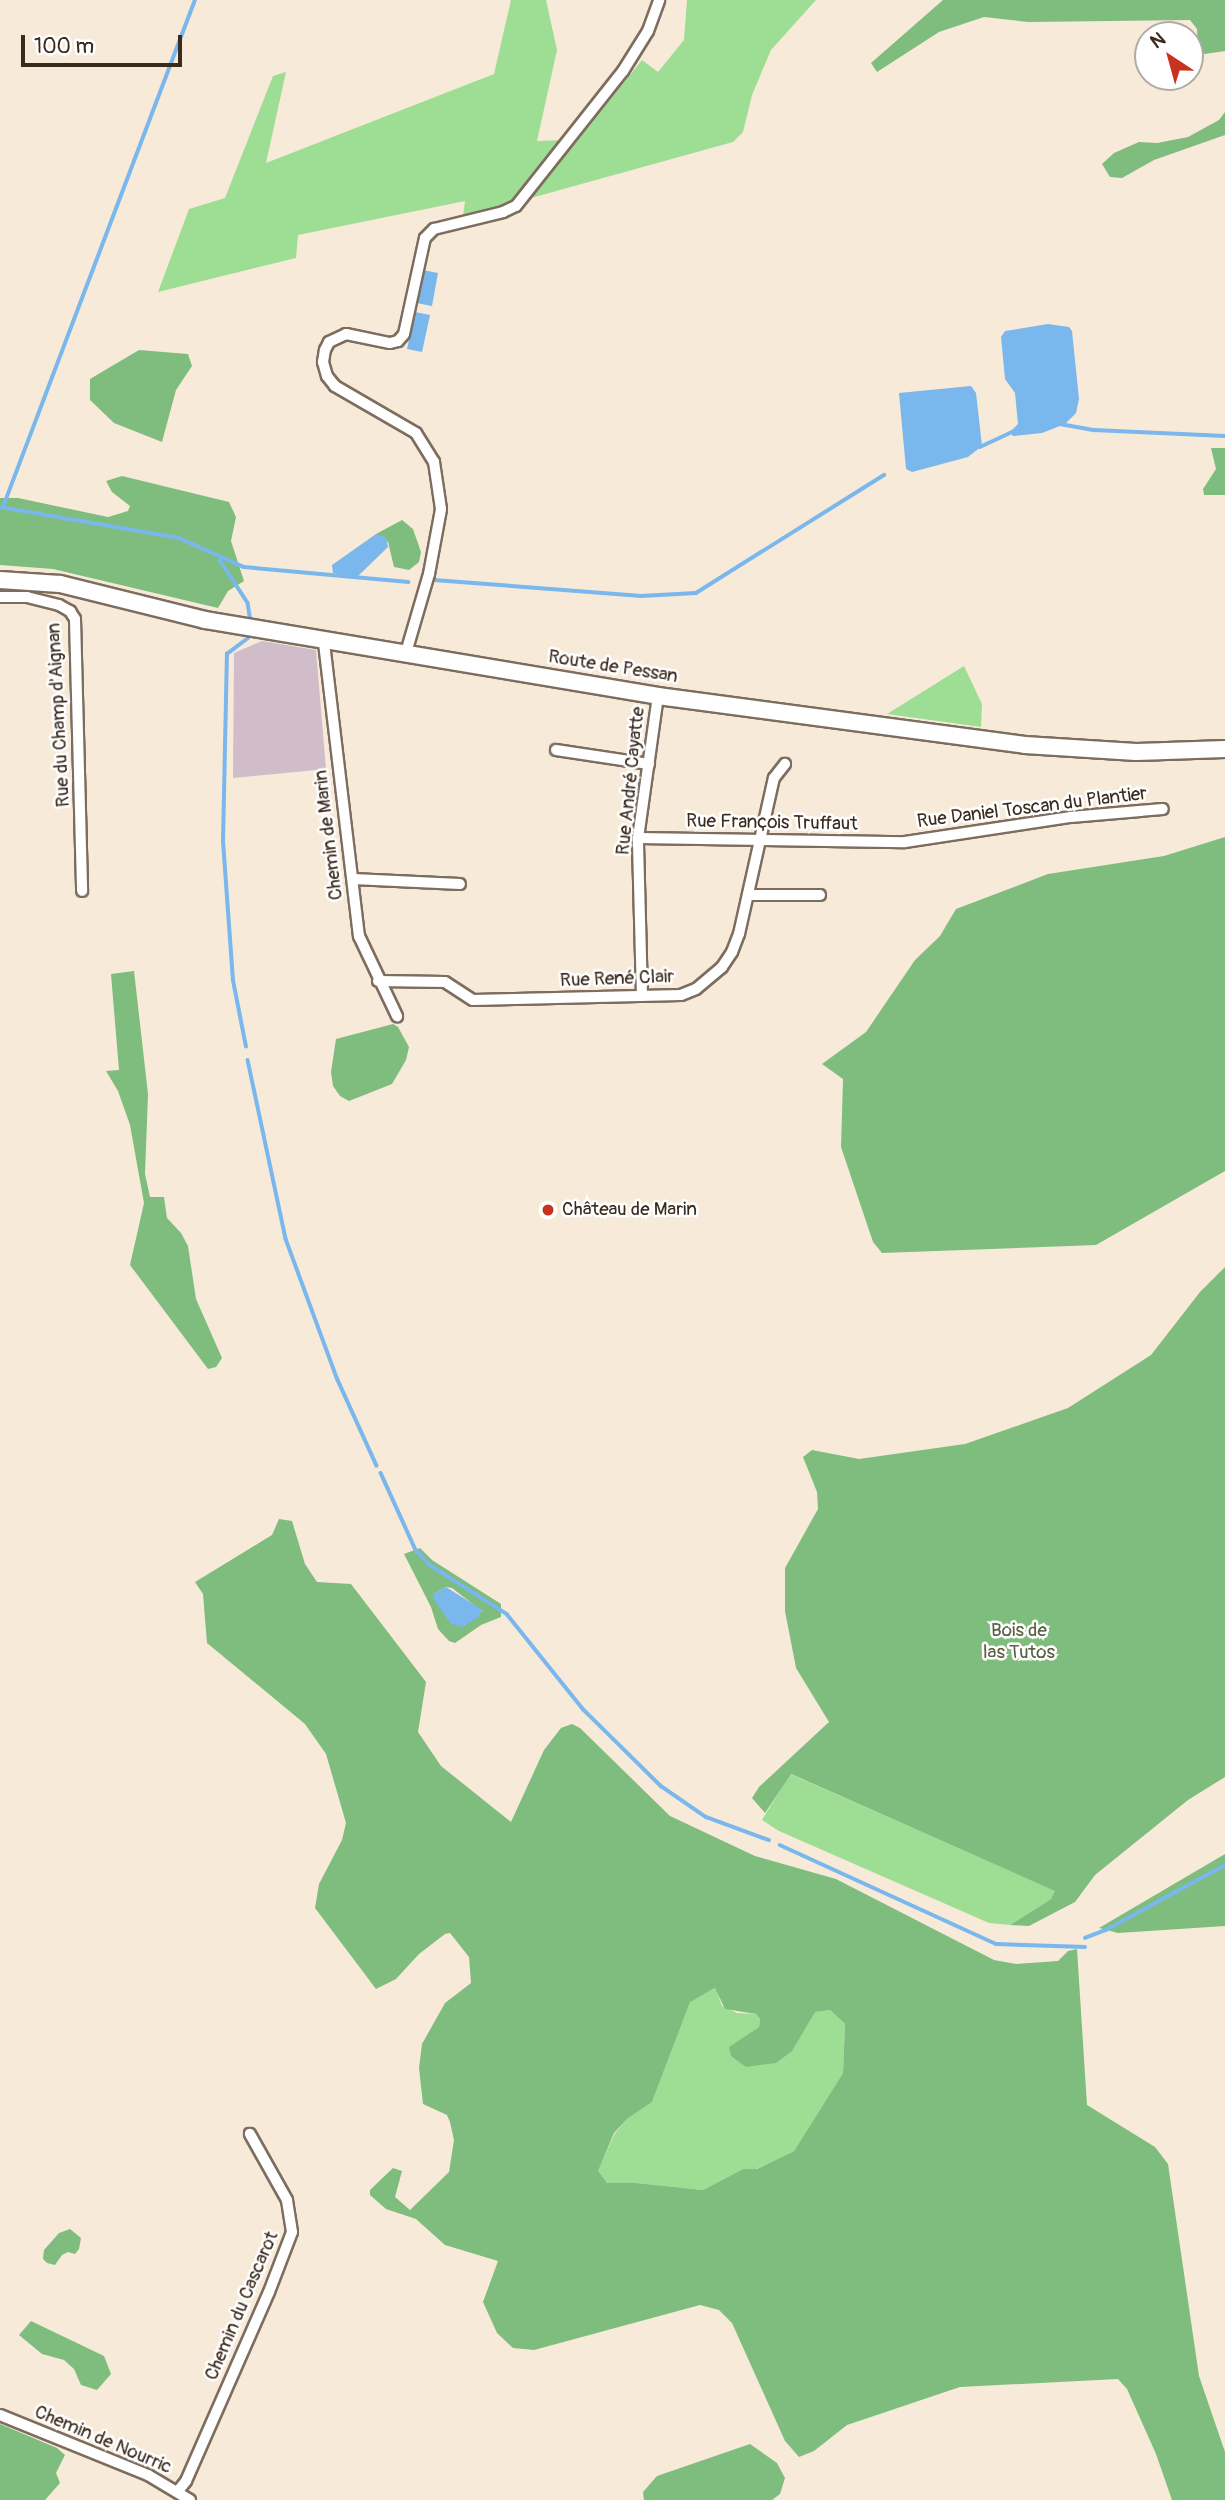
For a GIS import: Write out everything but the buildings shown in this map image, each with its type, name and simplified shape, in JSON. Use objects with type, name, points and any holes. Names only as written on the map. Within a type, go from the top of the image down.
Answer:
[{"type":"main road","name":"Route de Pessan","points":[[0,580],[60,584],[205,621],[324,643],[658,696],[1065,749],[1136,752],[1225,748]]},
{"type":"street","points":[[405,656],[429,574],[441,509],[434,461],[416,433],[335,386],[327,376],[323,362],[325,350],[329,342],[346,334],[390,343],[398,341],[404,334],[425,238],[434,229],[503,212],[516,206],[623,71],[648,31],[659,0]]},
{"type":"street","name":"Rue du Champ d'Aignan","points":[[0,597],[27,597],[60,605],[70,611],[75,619],[82,891]]},
{"type":"street","name":"Chemin de Marin","points":[[324,643],[359,936],[378,981],[397,1016]]},
{"type":"street","name":"Rue André Cayatte","points":[[642,996],[638,838],[658,696]]},
{"type":"street","points":[[556,750],[649,764]]},
{"type":"street","name":"Rue René Clair","points":[[378,981],[445,982],[473,1000],[681,995],[710,979],[732,952],[775,778],[785,764]]},
{"type":"street","name":"Rue Daniel Toscan du Plantier","points":[[905,842],[1071,817],[1163,809]]},
{"type":"street","name":"Rue François Truffaut","points":[[638,838],[905,842]]},
{"type":"street","points":[[353,879],[460,884]]},
{"type":"street","points":[[748,895],[820,895]]},
{"type":"street","name":"Chemin du Cascarot","points":[[178,2491],[186,2481],[292,2232],[287,2200],[250,2134]]},
{"type":"street","name":"Chemin de Nourric","points":[[0,2415],[148,2475],[190,2500]]},
{"type":"shaded area","points":[[262,641],[316,650],[326,769],[233,778],[234,653]]},
{"type":"green space","points":[[511,0],[546,0],[557,50],[537,141],[564,140],[516,196],[504,205],[463,216],[465,201],[298,235],[296,258],[158,292],[189,209],[225,198],[273,76],[286,72],[266,163],[494,74]]},
{"type":"green space","points":[[687,0],[816,0],[771,50],[752,95],[743,132],[733,142],[531,198],[642,60],[658,72],[684,40]]},
{"type":"green space","points":[[943,0],[1225,0],[1225,51],[1204,54],[1204,21],[1028,22],[984,17],[939,32],[877,72],[871,63]]},
{"type":"green space","points":[[1225,112],[1225,135],[1154,160],[1122,178],[1110,177],[1102,164],[1114,153],[1139,142],[1157,143],[1188,137],[1219,120]]},
{"type":"green space","points":[[139,350],[188,354],[192,366],[176,390],[162,442],[114,423],[90,400],[90,379]]},
{"type":"green space","points":[[1211,448],[1225,448],[1225,495],[1204,495],[1203,489],[1216,469]]},
{"type":"green space","points":[[122,476],[229,502],[236,517],[231,541],[244,581],[228,591],[218,608],[53,569],[0,565],[0,498],[18,498],[108,517],[128,511],[130,506],[112,492],[106,481]]},
{"type":"green space","points":[[402,520],[413,529],[421,552],[419,562],[409,570],[394,567],[388,542],[376,534]]},
{"type":"green space","points":[[964,666],[982,704],[981,727],[887,714]]},
{"type":"green space","points":[[1225,837],[1225,1171],[1096,1245],[882,1253],[873,1242],[841,1147],[843,1079],[822,1064],[866,1032],[915,960],[940,936],[956,909],[1048,874],[1164,856]]},
{"type":"green space","points":[[134,971],[148,1094],[145,1174],[150,1197],[164,1197],[167,1218],[181,1233],[188,1246],[196,1299],[222,1358],[216,1367],[208,1369],[130,1265],[144,1203],[130,1125],[118,1091],[106,1071],[119,1070],[111,974]]},
{"type":"green space","points":[[393,1024],[398,1027],[409,1047],[406,1060],[392,1084],[349,1101],[340,1096],[333,1086],[331,1072],[336,1039]]},
{"type":"green space","name":"Bois de las Tutos","points":[[1225,1267],[1225,1777],[1188,1800],[1095,1875],[1075,1902],[1029,1926],[1010,1925],[1051,1899],[1055,1891],[791,1774],[765,1813],[752,1798],[759,1787],[829,1722],[796,1668],[785,1611],[785,1568],[818,1509],[817,1492],[803,1457],[812,1450],[859,1459],[965,1444],[1068,1408],[1151,1355],[1200,1292]]},
{"type":"green space","points":[[279,1519],[292,1521],[305,1564],[317,1582],[351,1584],[426,1682],[418,1732],[441,1766],[511,1822],[544,1750],[561,1728],[572,1724],[580,1728],[670,1816],[755,1856],[836,1879],[994,1960],[1016,1964],[1058,1961],[1068,1951],[1077,1949],[1087,2105],[1155,2147],[1168,2164],[1199,2376],[1225,2452],[1225,2500],[1172,2500],[1156,2454],[1127,2389],[1118,2379],[960,2387],[847,2425],[814,2451],[799,2457],[785,2441],[732,2323],[719,2310],[700,2305],[534,2350],[513,2348],[497,2333],[483,2302],[498,2261],[445,2245],[416,2219],[386,2209],[370,2195],[370,2190],[393,2168],[402,2171],[395,2197],[410,2210],[449,2172],[454,2140],[450,2122],[447,2115],[423,2104],[419,2068],[422,2044],[445,2003],[471,1983],[469,1957],[450,1933],[445,1934],[419,1954],[396,1979],[376,1989],[315,1908],[319,1884],[342,1840],[346,1823],[326,1754],[305,1724],[207,1643],[203,1594],[195,1582],[272,1535]],"holes":[[[715,1988],[725,2009],[756,2014],[760,2019],[759,2027],[729,2047],[731,2056],[746,2067],[776,2063],[792,2051],[815,2012],[830,2010],[845,2024],[843,2073],[794,2151],[757,2169],[743,2169],[703,2190],[636,2183],[607,2183],[598,2171],[614,2133],[627,2119],[652,2102],[690,2002]]]},
{"type":"green space","points":[[420,1548],[432,1560],[501,1604],[501,1617],[481,1625],[455,1643],[449,1641],[438,1629],[431,1607],[404,1554]],"holes":[[[446,1587],[452,1588],[483,1612],[434,1594]]]},
{"type":"green space","points":[[790,1774],[1056,1891],[1051,1899],[1010,1925],[989,1923],[779,1831],[762,1820]]},
{"type":"green space","points":[[1225,1854],[1225,1926],[1118,1933],[1099,1928]]},
{"type":"green space","points":[[716,1988],[722,2006],[737,2013],[756,2014],[760,2019],[759,2027],[729,2048],[815,2012],[830,2010],[845,2024],[843,2073],[794,2151],[756,2169],[743,2169],[703,2190],[636,2183],[607,2183],[597,2172],[615,2133],[627,2119],[652,2102],[690,2001]]},
{"type":"green space","points":[[70,2229],[81,2238],[79,2249],[75,2254],[68,2252],[62,2255],[55,2265],[47,2263],[43,2259],[44,2250],[59,2233]]},
{"type":"green space","points":[[31,2321],[104,2356],[111,2374],[97,2390],[81,2385],[74,2369],[64,2360],[42,2354],[19,2335]]},
{"type":"green space","points":[[0,2424],[57,2448],[65,2455],[56,2473],[60,2483],[45,2500],[0,2500]]},
{"type":"green space","points":[[750,2444],[777,2463],[785,2478],[780,2494],[772,2500],[644,2500],[643,2492],[657,2476]]},
{"type":"water","points":[[423,270],[438,273],[432,306],[417,303]]},
{"type":"water","points":[[415,312],[430,315],[422,352],[407,349]]},
{"type":"water","points":[[1048,324],[1069,327],[1072,331],[1079,399],[1076,413],[1065,424],[1042,433],[1013,436],[1010,432],[1018,424],[1015,393],[1005,379],[1001,337],[1005,331]]},
{"type":"water","points":[[971,386],[976,393],[982,446],[968,457],[912,472],[906,469],[899,393]]},
{"type":"water","points":[[376,534],[386,537],[388,547],[357,577],[333,573],[332,565]]},
{"type":"water","points":[[446,1587],[481,1609],[480,1616],[463,1627],[451,1624],[433,1598],[434,1594]]},
{"type":"waterway","points":[[3,507],[195,0]]},
{"type":"waterway","points":[[1060,424],[1094,430],[1225,436]]},
{"type":"waterway","points":[[980,447],[1014,431]]},
{"type":"waterway","points":[[434,580],[641,596],[696,593],[884,475]]},
{"type":"waterway","points":[[0,507],[179,538],[244,567],[408,582]]},
{"type":"waterway","points":[[220,560],[248,603],[251,623]]},
{"type":"waterway","points":[[246,1047],[233,981],[223,842],[227,654],[248,638]]},
{"type":"waterway","points":[[248,1060],[286,1239],[338,1380],[377,1466]]},
{"type":"waterway","points":[[381,1473],[416,1550],[430,1565],[507,1614],[583,1709],[661,1786],[706,1817],[769,1840]]},
{"type":"waterway","points":[[780,1845],[996,1944],[1085,1947]]},
{"type":"waterway","points":[[1085,1938],[1106,1930],[1225,1865]]},
{"type":"place","name":"Château de Marin","points":[[548,1210]]}]
